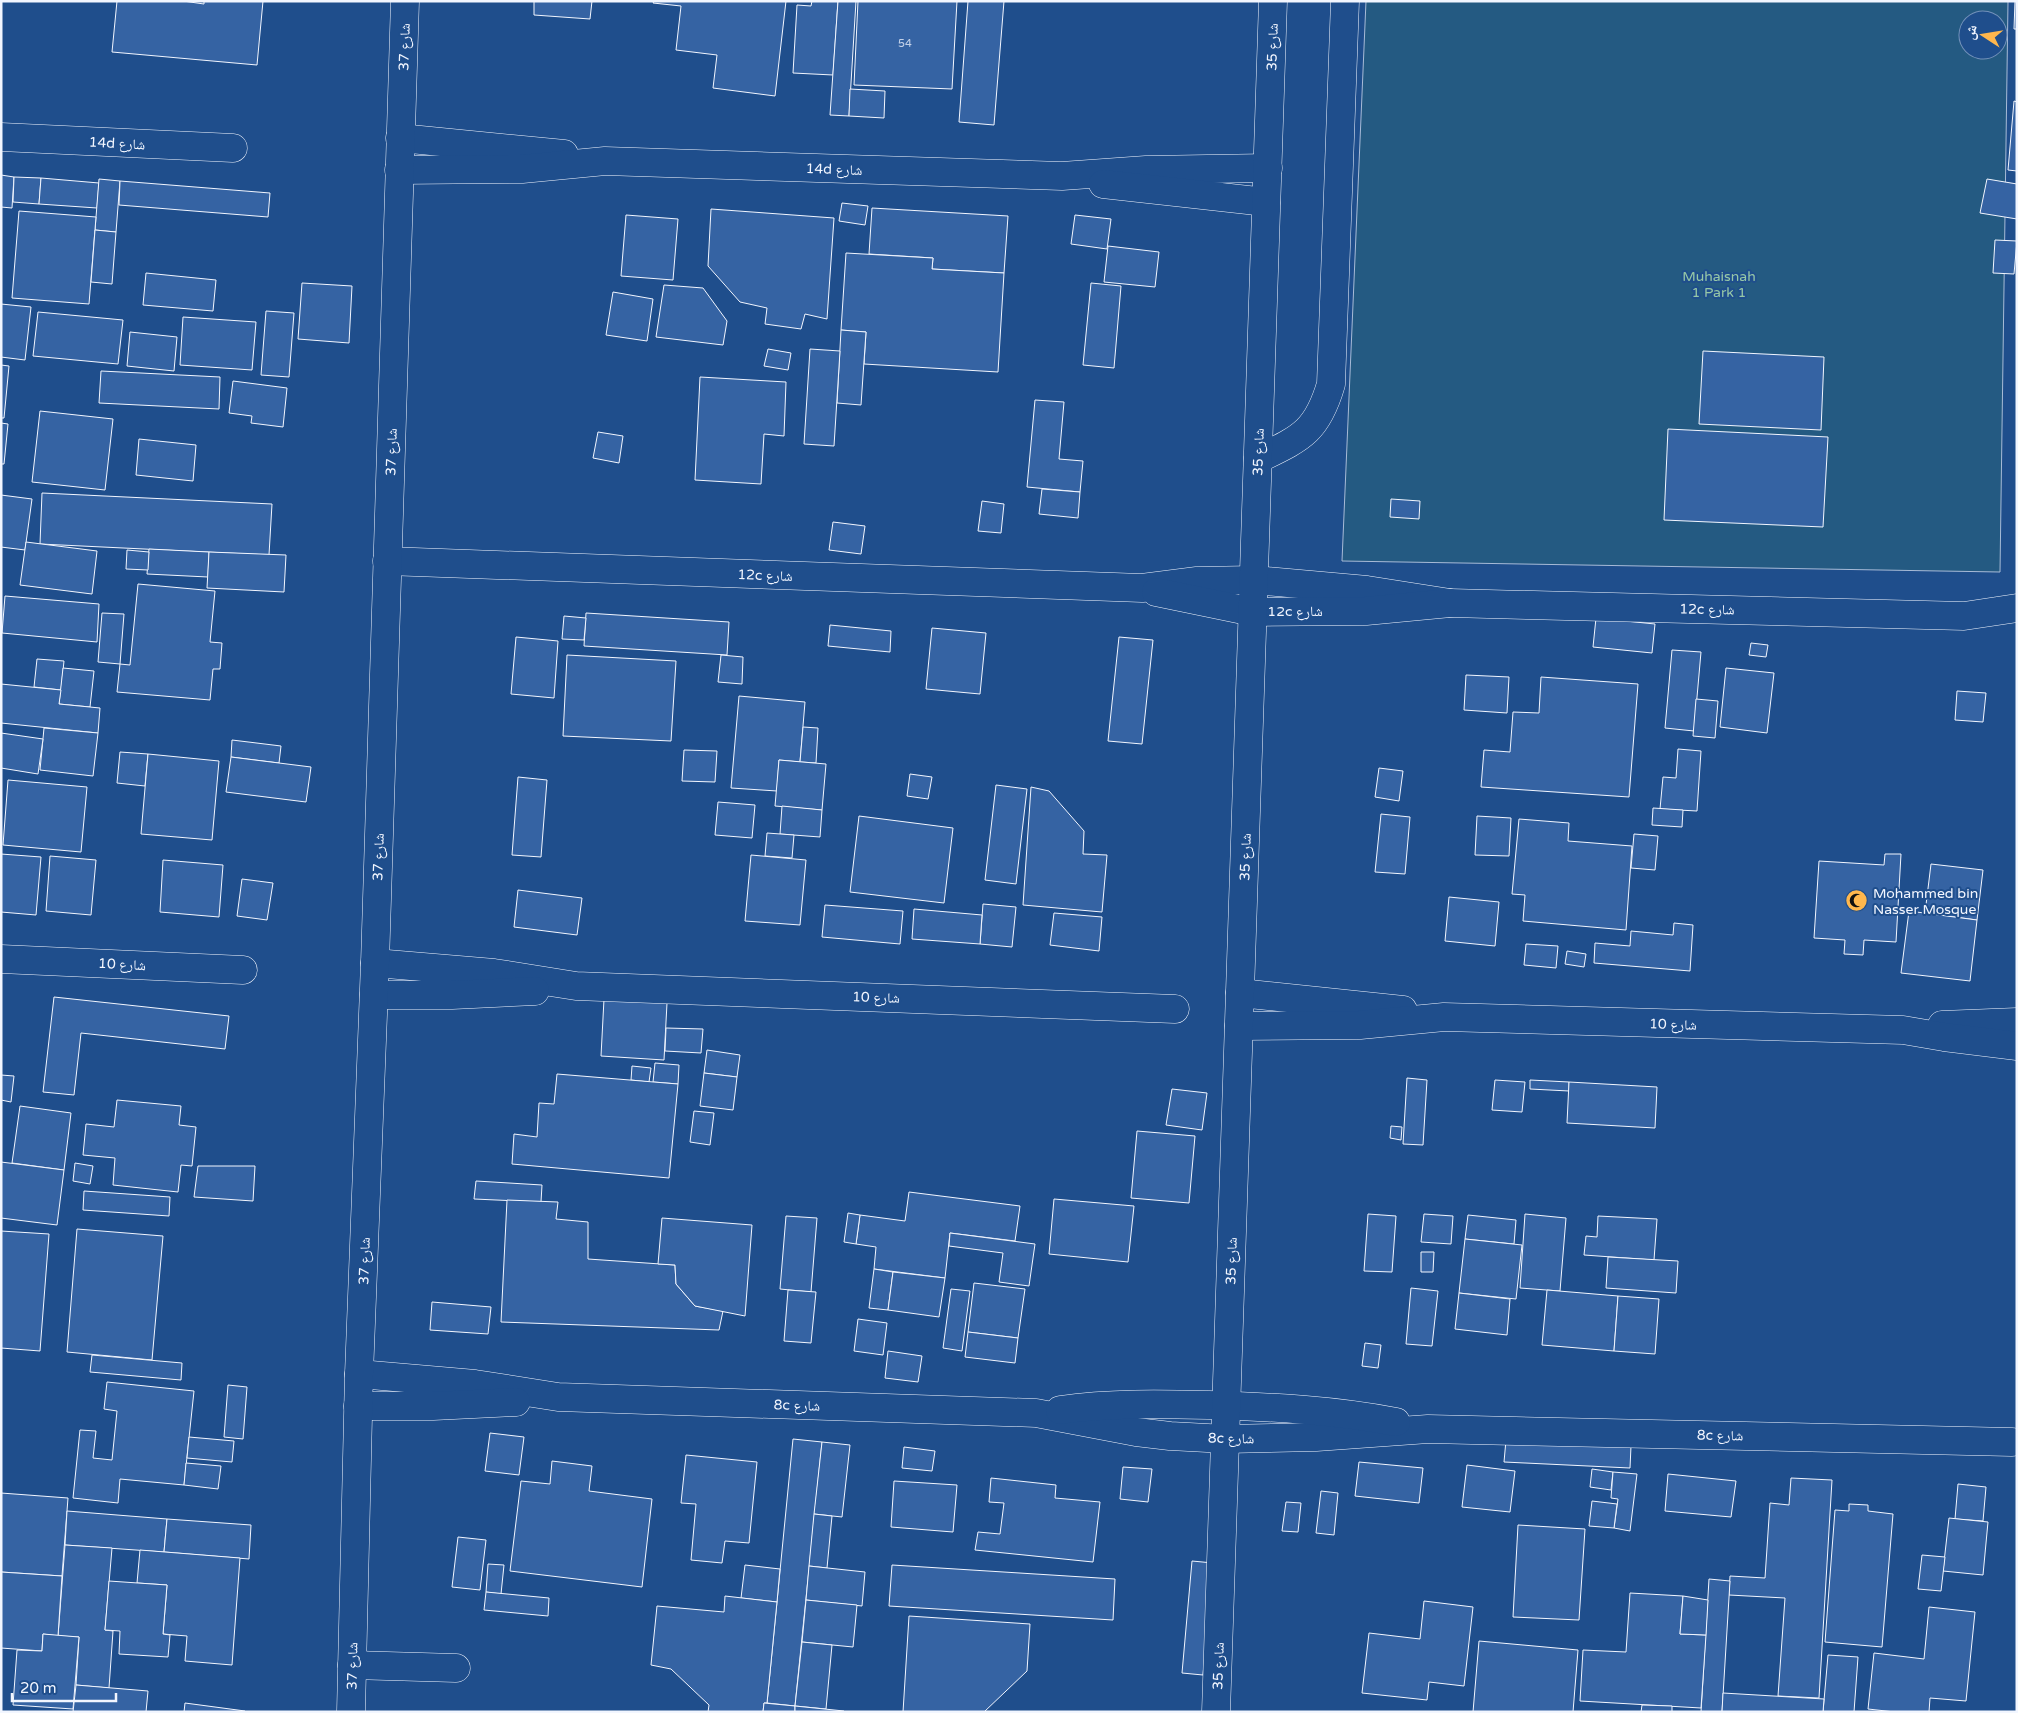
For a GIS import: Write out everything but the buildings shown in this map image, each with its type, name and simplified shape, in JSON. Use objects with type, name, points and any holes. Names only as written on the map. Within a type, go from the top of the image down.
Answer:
[{"type":"street","name":"شارع 37","points":[[351,1712],[359,1374],[374,995],[405,1]]},
{"type":"street","name":"شارع 35","points":[[1216,1712],[1273,1]]},
{"type":"street","points":[[1258,458],[1298,439],[1314,424],[1325,405],[1331,384],[1346,1]]},
{"type":"street","name":"14d شارع","points":[[1,137],[233,148]]},
{"type":"street","name":"14d شارع","points":[[400,138],[523,149],[605,161],[1062,176],[1146,170],[1268,168]]},
{"type":"street","name":"14d شارع","points":[[399,170],[522,169],[605,161]]},
{"type":"street","name":"14d شارع","points":[[1062,176],[1144,190],[1266,202]]},
{"type":"street","name":"12c شارع","points":[[387,561],[1142,588],[1198,581],[1254,580],[1367,590],[1450,603]]},
{"type":"street","name":"12c شارع","points":[[1142,588],[1197,602],[1253,612],[1366,611],[1450,603],[1964,616],[2017,626]]},
{"type":"street","name":"12c شارع","points":[[1964,616],[2017,608]]},
{"type":"street","name":"شارع 10","points":[[1,959],[243,970]]},
{"type":"street","name":"شارع 10","points":[[375,962],[494,973],[576,986],[1175,1009]]},
{"type":"street","name":"شارع 10","points":[[374,995],[493,994],[576,986]]},
{"type":"street","name":"شارع 10","points":[[1240,993],[1361,1005],[1444,1017],[1903,1030],[1976,1042],[2017,1046]]},
{"type":"street","name":"شارع 10","points":[[1239,1026],[1360,1025],[1444,1017]]},
{"type":"street","name":"شارع 10","points":[[1903,1030],[1944,1025],[2017,1022]]},
{"type":"street","name":"8c شارع","points":[[359,1374],[475,1384],[558,1397]]},
{"type":"street","name":"8c شارع","points":[[358,1406],[475,1404],[558,1397],[1036,1413],[1106,1405],[1227,1406],[1322,1411],[1358,1415],[1428,1428]]},
{"type":"street","name":"8c شارع","points":[[1036,1413],[1136,1432],[1226,1439],[1316,1437],[1428,1428],[2012,1442]]},
{"type":"street","points":[[352,1665],[456,1668]]},
{"type":"green space","name":"Muhaisnah 1 Park 1","points":[[1366,1],[2008,1],[2008,10],[1958,10],[1958,60],[2007,60],[2000,572],[1342,561]]},
{"type":"place","name":"Mohammed bin Nasser Mosque","points":[[1857,901]]}]
